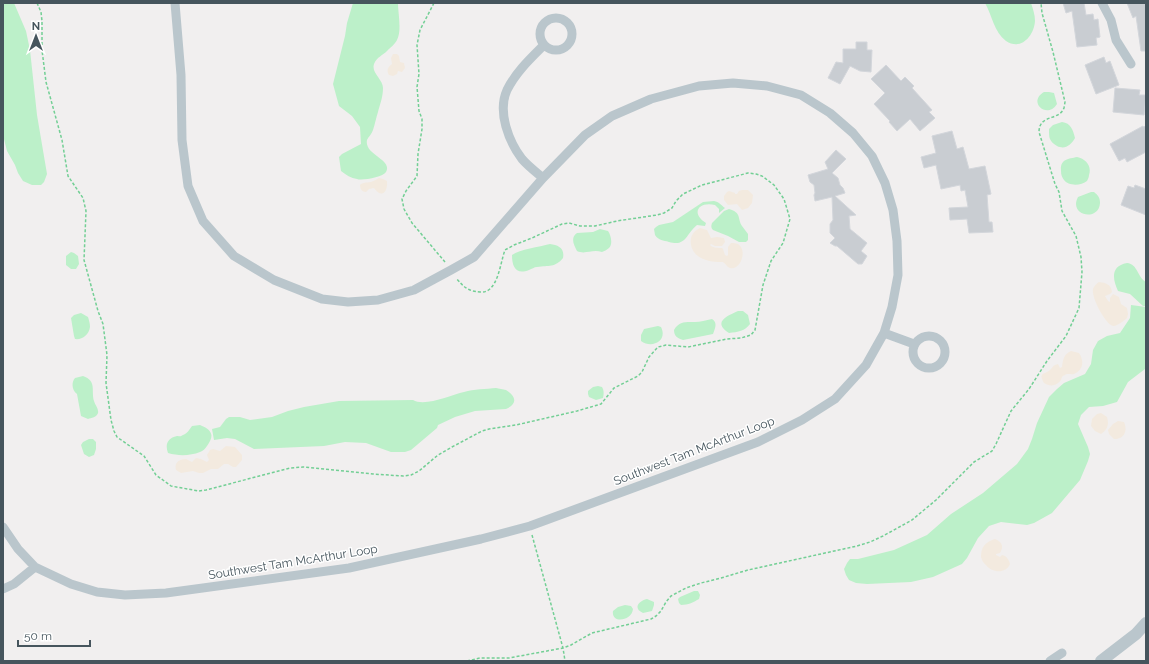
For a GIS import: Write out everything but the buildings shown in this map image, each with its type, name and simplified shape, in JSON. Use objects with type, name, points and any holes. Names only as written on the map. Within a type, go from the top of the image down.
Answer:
[{"type":"street","name":"Southwest Tam McArthur Loop","points":[[3,526],[18,549],[35,567],[71,584],[97,592],[126,595],[166,593],[349,568],[481,539],[530,526],[758,442],[802,420],[835,399],[866,365],[884,333],[892,307],[898,275],[898,240],[893,210],[885,183],[872,156],[853,133],[830,113],[801,96],[767,86],[734,83],[699,86],[651,98],[612,116],[585,135],[543,178],[474,257],[414,290],[378,300],[348,302],[322,299],[274,280],[234,256],[203,221],[188,186],[182,140],[181,75],[175,3]]},
{"type":"street","points":[[1102,3],[1111,20],[1116,40],[1131,64]]},
{"type":"street","points":[[543,178],[523,161],[512,143],[506,128],[504,107],[507,92],[518,72],[544,45]]},
{"type":"street","points":[[884,333],[914,344]]},
{"type":"street","points":[[3,589],[14,584],[35,567]]},
{"type":"street","points":[[1101,661],[1136,634],[1146,623]]},
{"type":"street","points":[[1050,661],[1062,653]]},
{"type":"path","points":[[467,661],[480,658],[509,658],[571,646],[592,633],[656,616],[661,612],[671,596],[686,588],[762,566],[797,560],[870,542],[912,520],[936,500],[974,462],[992,451],[1011,411],[1029,389],[1047,361],[1066,336],[1079,308],[1082,289],[1081,257],[1076,236],[1062,211],[1059,192],[1055,184],[1039,132],[1039,127],[1044,120],[1061,112],[1064,108],[1065,102],[1042,13],[1041,3]]},
{"type":"path","points":[[530,526],[563,648],[565,661]]},
{"type":"green space","points":[[3,3],[14,3],[26,31],[30,50],[37,115],[47,174],[41,185],[32,185],[23,181],[7,151],[3,135]]},
{"type":"green space","points":[[353,3],[398,3],[398,36],[394,44],[378,58],[374,64],[374,70],[381,82],[383,91],[373,130],[367,140],[367,145],[370,150],[386,164],[387,168],[384,174],[363,179],[353,178],[341,171],[339,157],[361,144],[360,127],[352,116],[339,106],[333,84]]},
{"type":"green space","points":[[985,3],[1031,3],[1035,21],[1029,37],[1022,43],[1017,44],[1012,44],[1006,41],[996,28]]},
{"type":"green space","points":[[1044,92],[1054,93],[1057,104],[1048,110],[1040,108],[1037,100]]},
{"type":"green space","points":[[1062,122],[1070,125],[1075,138],[1070,145],[1065,147],[1057,146],[1052,142],[1049,132],[1049,129],[1053,125]]},
{"type":"green space","points":[[1077,157],[1088,163],[1090,172],[1087,181],[1084,183],[1071,184],[1063,179],[1061,167],[1065,160]]},
{"type":"green space","points":[[1091,192],[1098,195],[1100,203],[1098,209],[1095,213],[1090,214],[1080,212],[1077,209],[1076,203],[1078,197]]},
{"type":"green space","points":[[714,201],[725,208],[719,213],[719,209],[715,205],[709,204],[701,206],[698,209],[698,215],[706,223],[705,226],[697,225],[685,239],[679,243],[660,239],[655,235],[654,229],[659,225],[673,222],[703,202]]},
{"type":"green space","points":[[729,209],[738,214],[742,226],[748,234],[748,240],[746,242],[739,242],[713,230],[711,226],[712,223],[724,211]]},
{"type":"green space","points":[[600,229],[608,231],[611,237],[609,248],[602,252],[577,251],[573,239],[577,233],[593,232]]},
{"type":"green space","points":[[550,244],[556,245],[562,249],[563,258],[560,261],[552,266],[535,267],[525,271],[518,271],[516,269],[513,263],[512,255]]},
{"type":"green space","points":[[71,252],[78,256],[79,264],[76,269],[71,269],[66,265],[66,256]]},
{"type":"green space","points":[[1127,263],[1131,264],[1135,268],[1146,282],[1146,306],[1143,306],[1130,294],[1118,291],[1114,273],[1118,267]]},
{"type":"green space","points":[[1131,305],[1146,307],[1145,369],[1128,382],[1117,402],[1103,406],[1089,407],[1081,415],[1078,424],[1090,454],[1088,461],[1080,480],[1052,513],[1034,523],[1027,525],[1001,522],[989,526],[978,538],[962,564],[933,577],[911,582],[867,584],[856,583],[849,580],[844,569],[850,559],[858,559],[894,550],[927,535],[951,514],[983,493],[1017,464],[1028,449],[1037,423],[1049,397],[1064,383],[1085,374],[1091,364],[1093,350],[1098,341],[1107,336],[1120,333],[1130,318]]},
{"type":"green space","points":[[738,311],[743,311],[748,315],[750,324],[741,331],[729,333],[724,329],[721,323],[726,317]]},
{"type":"green space","points":[[81,313],[88,317],[90,327],[85,336],[80,339],[75,339],[71,318],[74,315]]},
{"type":"green space","points":[[712,319],[715,324],[713,334],[683,340],[675,335],[674,330],[680,324]]},
{"type":"green space","points":[[658,326],[661,327],[663,332],[661,340],[654,344],[641,341],[641,335],[644,329]]},
{"type":"green space","points":[[83,376],[92,383],[93,397],[98,412],[94,417],[88,419],[81,416],[77,394],[74,391],[73,386],[75,378]]},
{"type":"green space","points":[[598,386],[603,388],[603,398],[596,400],[589,397],[588,391],[593,387]]},
{"type":"green space","points":[[496,388],[506,390],[514,397],[514,402],[510,407],[506,409],[475,411],[455,417],[438,425],[437,428],[411,450],[405,452],[391,452],[366,443],[345,442],[324,446],[254,449],[235,439],[227,438],[214,440],[212,429],[220,427],[229,417],[240,417],[250,420],[272,417],[304,407],[339,401],[413,400],[424,402],[438,400],[468,391]]},
{"type":"green space","points":[[200,425],[211,433],[211,439],[204,450],[188,455],[168,453],[167,445],[171,438],[185,434],[192,426]]},
{"type":"green space","points":[[89,439],[93,439],[96,442],[96,449],[94,455],[89,457],[84,454],[81,445]]},
{"type":"green space","points":[[694,591],[698,591],[700,595],[699,599],[681,605],[679,603],[678,599],[680,597]]},
{"type":"green space","points":[[647,599],[654,602],[654,605],[652,611],[643,613],[637,607],[641,601]]},
{"type":"green space","points":[[625,605],[631,606],[633,609],[632,613],[626,618],[615,618],[613,611],[618,607]]},
{"type":"sand","points":[[393,54],[397,54],[399,56],[400,62],[404,63],[405,68],[402,72],[398,71],[397,74],[393,76],[389,75],[388,70],[392,64],[391,58]]},
{"type":"sand","points":[[379,178],[387,181],[387,188],[384,193],[380,193],[374,188],[369,189],[366,192],[360,188],[361,184],[371,182]]},
{"type":"sand","points":[[742,190],[748,190],[753,195],[752,203],[748,208],[742,210],[737,204],[728,205],[724,200],[724,196],[727,192],[729,191],[737,194]]},
{"type":"sand","points":[[700,228],[707,230],[711,238],[724,238],[725,242],[722,246],[710,245],[722,248],[727,256],[728,247],[731,243],[741,246],[741,261],[735,268],[728,267],[723,262],[715,262],[701,258],[694,252],[691,239],[693,234]]},
{"type":"sand","points":[[1099,282],[1106,283],[1111,287],[1112,292],[1105,296],[1108,301],[1110,302],[1110,298],[1113,294],[1119,297],[1121,304],[1127,308],[1127,318],[1115,326],[1111,325],[1103,316],[1094,298],[1093,289]]},
{"type":"sand","points":[[1071,351],[1079,353],[1081,356],[1082,365],[1080,370],[1074,374],[1067,374],[1063,376],[1055,385],[1044,383],[1042,374],[1050,370],[1056,364],[1058,364],[1060,368],[1062,367],[1064,357]]},
{"type":"sand","points":[[1101,413],[1107,417],[1108,422],[1107,428],[1101,434],[1095,431],[1091,426],[1092,419],[1097,414]]},
{"type":"sand","points":[[1118,421],[1124,422],[1126,428],[1123,436],[1114,439],[1109,434],[1108,430]]},
{"type":"sand","points":[[226,446],[235,447],[242,455],[242,460],[236,467],[224,464],[218,469],[211,469],[203,473],[193,471],[181,473],[176,470],[176,463],[181,460],[186,459],[192,462],[196,458],[207,462],[209,460],[207,455],[210,450],[213,449],[220,451]]},
{"type":"sand","points":[[995,539],[1001,543],[1002,546],[1000,553],[996,555],[1000,557],[1002,555],[1005,556],[1010,564],[1005,570],[1002,571],[995,571],[989,568],[983,562],[981,557],[984,545]]}]
